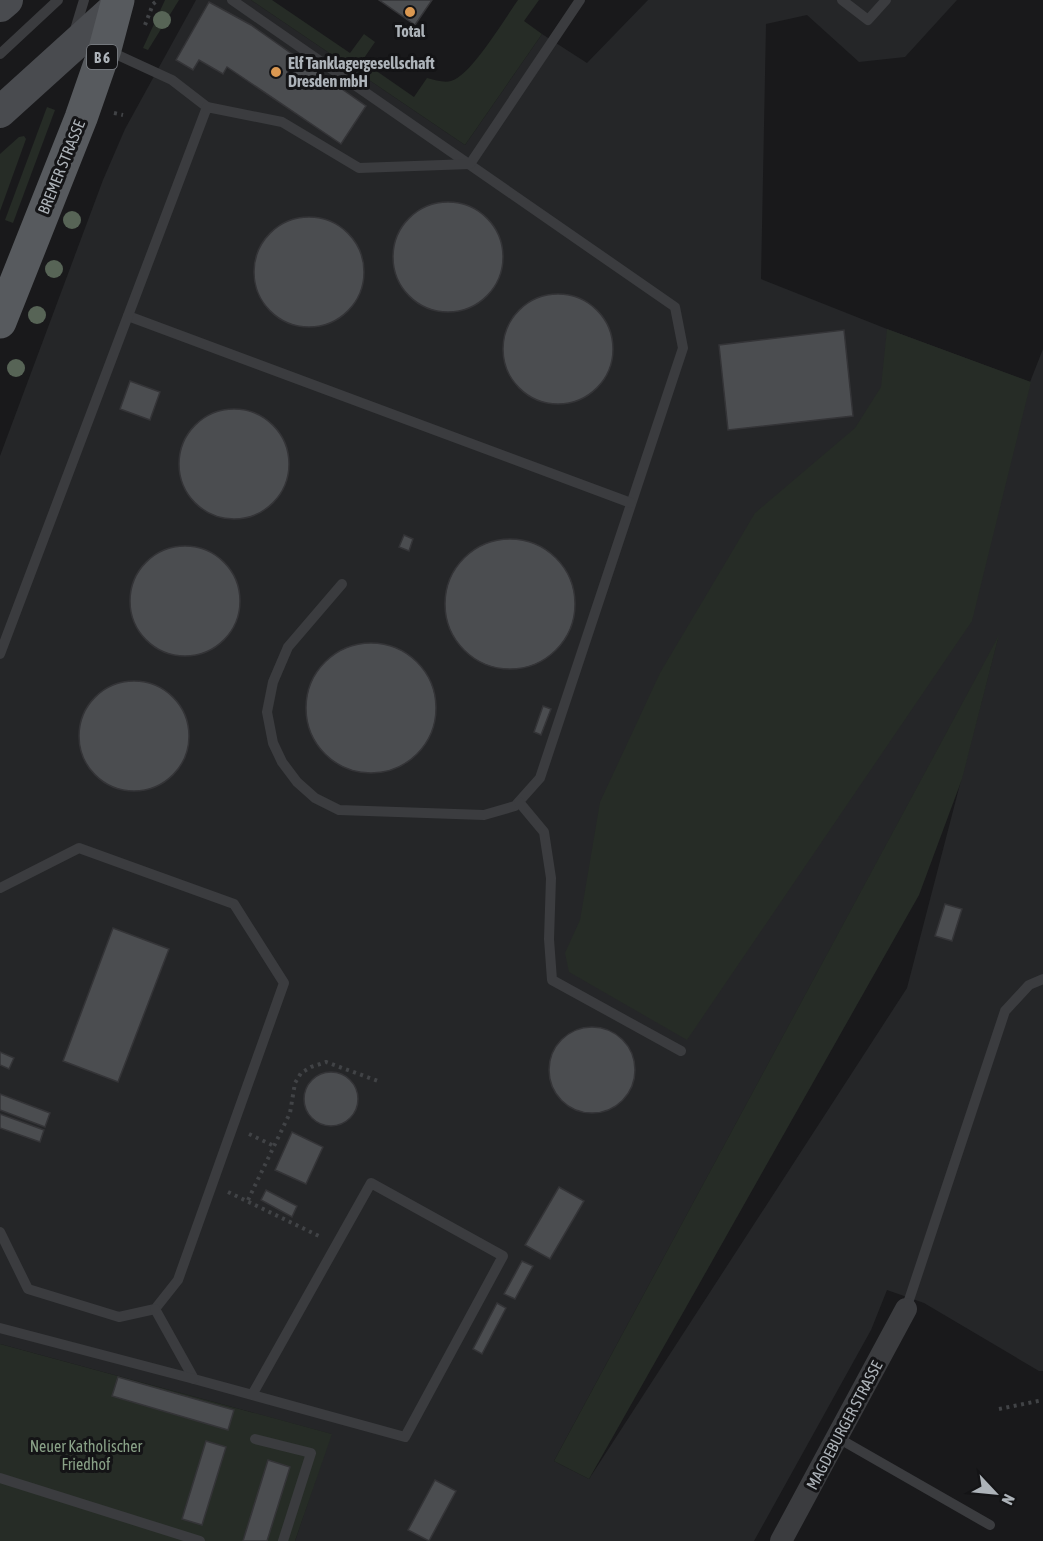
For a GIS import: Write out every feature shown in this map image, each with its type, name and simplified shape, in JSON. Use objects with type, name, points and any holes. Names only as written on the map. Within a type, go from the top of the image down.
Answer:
[{"type":"main road","points":[[0,6],[7,0]]},
{"type":"main road","points":[[0,112],[119,3]]},
{"type":"main road","name":"BREMER STRASSE","points":[[0,322],[81,118],[119,3]]},
{"type":"street","name":"MAGDEBURGER STRASSE","points":[[781,1541],[906,1309]]},
{"type":"lane","points":[[0,54],[58,0]]},
{"type":"lane","points":[[68,51],[84,0]]},
{"type":"lane","points":[[232,0],[675,307],[683,348],[540,778],[515,806],[484,815],[339,810],[315,798],[297,782],[282,762],[273,743],[267,712],[273,682],[288,647],[342,584]]},
{"type":"lane","points":[[470,164],[580,0]]},
{"type":"lane","points":[[842,0],[868,20],[886,0]]},
{"type":"lane","points":[[105,49],[172,80],[207,107],[282,122],[359,168],[470,164]]},
{"type":"lane","points":[[0,654],[207,107]]},
{"type":"lane","points":[[128,316],[631,503]]},
{"type":"lane","points":[[519,802],[544,832],[551,878],[549,939],[552,980],[681,1051]]},
{"type":"lane","points":[[0,888],[79,848],[234,904],[284,983],[178,1280],[155,1309],[119,1317],[28,1289],[0,1232]]},
{"type":"lane","points":[[906,1309],[1005,1011],[1029,985],[1043,980]]},
{"type":"lane","points":[[0,1328],[405,1437],[503,1256],[371,1183],[252,1395]]},
{"type":"lane","points":[[155,1309],[194,1379]]},
{"type":"lane","points":[[838,1438],[990,1525]]},
{"type":"lane","points":[[255,1439],[311,1453],[283,1541]]},
{"type":"lane","points":[[0,1478],[200,1541]]},
{"type":"path","points":[[248,1200],[290,1113],[295,1083],[301,1073],[326,1062],[378,1081]]},
{"type":"path","points":[[232,1126],[274,1146]]},
{"type":"path","points":[[211,1184],[248,1200],[336,1245]]},
{"type":"path","points":[[999,1408],[1043,1400]]},
{"type":"shaded area","points":[[196,0],[251,0],[465,145],[542,34],[587,63],[648,0],[957,0],[905,57],[859,62],[807,15],[766,24],[761,279],[1030,382],[1043,349],[1043,1371],[1039,1371],[924,1303],[887,1290],[871,1330],[754,1541],[295,1541],[331,1434],[0,1344],[0,456],[103,180],[125,129]],"holes":[[[998,638],[907,988],[589,1479],[554,1461]]]},
{"type":"green space","points":[[165,0],[179,0],[148,50],[143,48]]},
{"type":"green space","points":[[251,0],[272,0],[350,53],[364,34],[375,42],[362,61],[414,97],[427,78],[451,81],[468,69],[518,0],[539,0],[524,21],[542,34],[465,145]]},
{"type":"green space","points":[[47,107],[55,110],[13,223],[5,220]]},
{"type":"green space","points":[[24,136],[26,139],[0,211],[0,154],[19,137]]},
{"type":"green space","points":[[887,329],[1031,382],[972,621],[687,1040],[569,972],[565,953],[580,920],[600,802],[660,673],[755,513],[855,428],[881,387]]},
{"type":"green space","points":[[999,635],[962,779],[919,895],[589,1479],[554,1461]]},
{"type":"green space","name":"Neuer Katholischer Friedhof","points":[[0,1344],[332,1434],[295,1541],[0,1541]]},
{"type":"building","name":"Total","points":[[379,0],[432,0],[415,25]]},
{"type":"building","name":"Elf Tanklagergesellschaft Dresden mbH","points":[[209,2],[251,25],[366,106],[341,144],[227,67],[223,74],[199,60],[193,70],[176,60]]},
{"type":"building","points":[[448,202],[469,207],[487,218],[498,236],[503,257],[498,278],[487,296],[469,307],[448,312],[427,307],[409,296],[398,278],[393,257],[398,236],[409,218],[427,207]]},
{"type":"building","points":[[309,217],[330,222],[348,233],[359,251],[364,272],[359,293],[348,311],[330,322],[309,327],[288,322],[270,311],[259,293],[254,272],[259,251],[270,233],[288,222]]},
{"type":"building","points":[[558,294],[579,299],[597,310],[608,328],[613,349],[608,370],[597,388],[579,399],[558,404],[537,399],[519,388],[508,370],[503,349],[508,328],[519,310],[537,299]]},
{"type":"building","points":[[844,330],[853,416],[728,430],[719,345]]},
{"type":"building","points":[[130,381],[160,392],[150,420],[120,409]]},
{"type":"building","points":[[234,409],[255,414],[273,425],[284,443],[289,464],[284,485],[273,503],[255,514],[234,519],[213,514],[195,503],[184,485],[179,464],[184,443],[195,425],[213,414]]},
{"type":"building","points":[[404,535],[413,539],[409,551],[399,547]]},
{"type":"building","points":[[510,539],[535,544],[556,558],[570,579],[575,604],[570,629],[556,650],[535,664],[510,669],[485,664],[464,650],[450,629],[445,604],[450,579],[464,558],[485,544]]},
{"type":"building","points":[[185,546],[206,551],[224,562],[235,580],[240,601],[235,622],[224,640],[206,651],[185,656],[164,651],[146,640],[135,622],[130,601],[135,580],[146,562],[164,551]]},
{"type":"building","points":[[371,643],[396,648],[417,662],[431,683],[436,708],[431,733],[417,754],[396,768],[371,773],[346,768],[325,754],[311,733],[306,708],[311,683],[325,662],[346,648]]},
{"type":"building","points":[[134,681],[155,685],[173,697],[185,715],[189,736],[185,757],[173,775],[155,787],[134,791],[113,787],[95,775],[83,757],[79,736],[83,715],[95,697],[113,685]]},
{"type":"building","points":[[543,706],[551,709],[541,735],[534,732]]},
{"type":"building","points":[[945,904],[962,909],[952,941],[935,936]]},
{"type":"building","points":[[113,928],[169,949],[118,1082],[63,1061]]},
{"type":"building","points":[[584,1027],[600,1027],[623,1039],[632,1053],[635,1070],[632,1087],[623,1101],[600,1113],[584,1113],[568,1106],[556,1094],[549,1078],[549,1062],[556,1046],[568,1034]]},
{"type":"building","points":[[0,1052],[14,1058],[9,1069],[0,1065]]},
{"type":"building","points":[[331,1072],[341,1074],[350,1080],[356,1089],[358,1099],[356,1109],[350,1118],[341,1124],[331,1126],[321,1124],[312,1118],[306,1109],[304,1099],[306,1089],[312,1080],[321,1074]]},
{"type":"building","points":[[0,1094],[50,1113],[45,1127],[0,1110]]},
{"type":"building","points":[[0,1114],[44,1130],[40,1142],[0,1128]]},
{"type":"building","points":[[292,1132],[323,1147],[306,1184],[275,1170]]},
{"type":"building","points":[[559,1187],[584,1201],[550,1259],[525,1245]]},
{"type":"building","points":[[266,1190],[297,1206],[292,1217],[261,1200]]},
{"type":"building","points":[[522,1261],[533,1266],[515,1299],[504,1294]]},
{"type":"building","points":[[497,1303],[506,1308],[482,1354],[473,1349]]},
{"type":"building","points":[[118,1377],[234,1410],[228,1430],[112,1396]]},
{"type":"building","points":[[206,1441],[226,1447],[202,1525],[182,1519]]},
{"type":"building","points":[[268,1460],[290,1467],[267,1541],[243,1541]]},
{"type":"building","points":[[435,1480],[456,1491],[429,1541],[408,1530]]},
{"type":"place","name":"Total","points":[[410,12]]},
{"type":"place","name":"Elf Tanklagergesellschaft Dresden mbH","points":[[276,72]]}]
